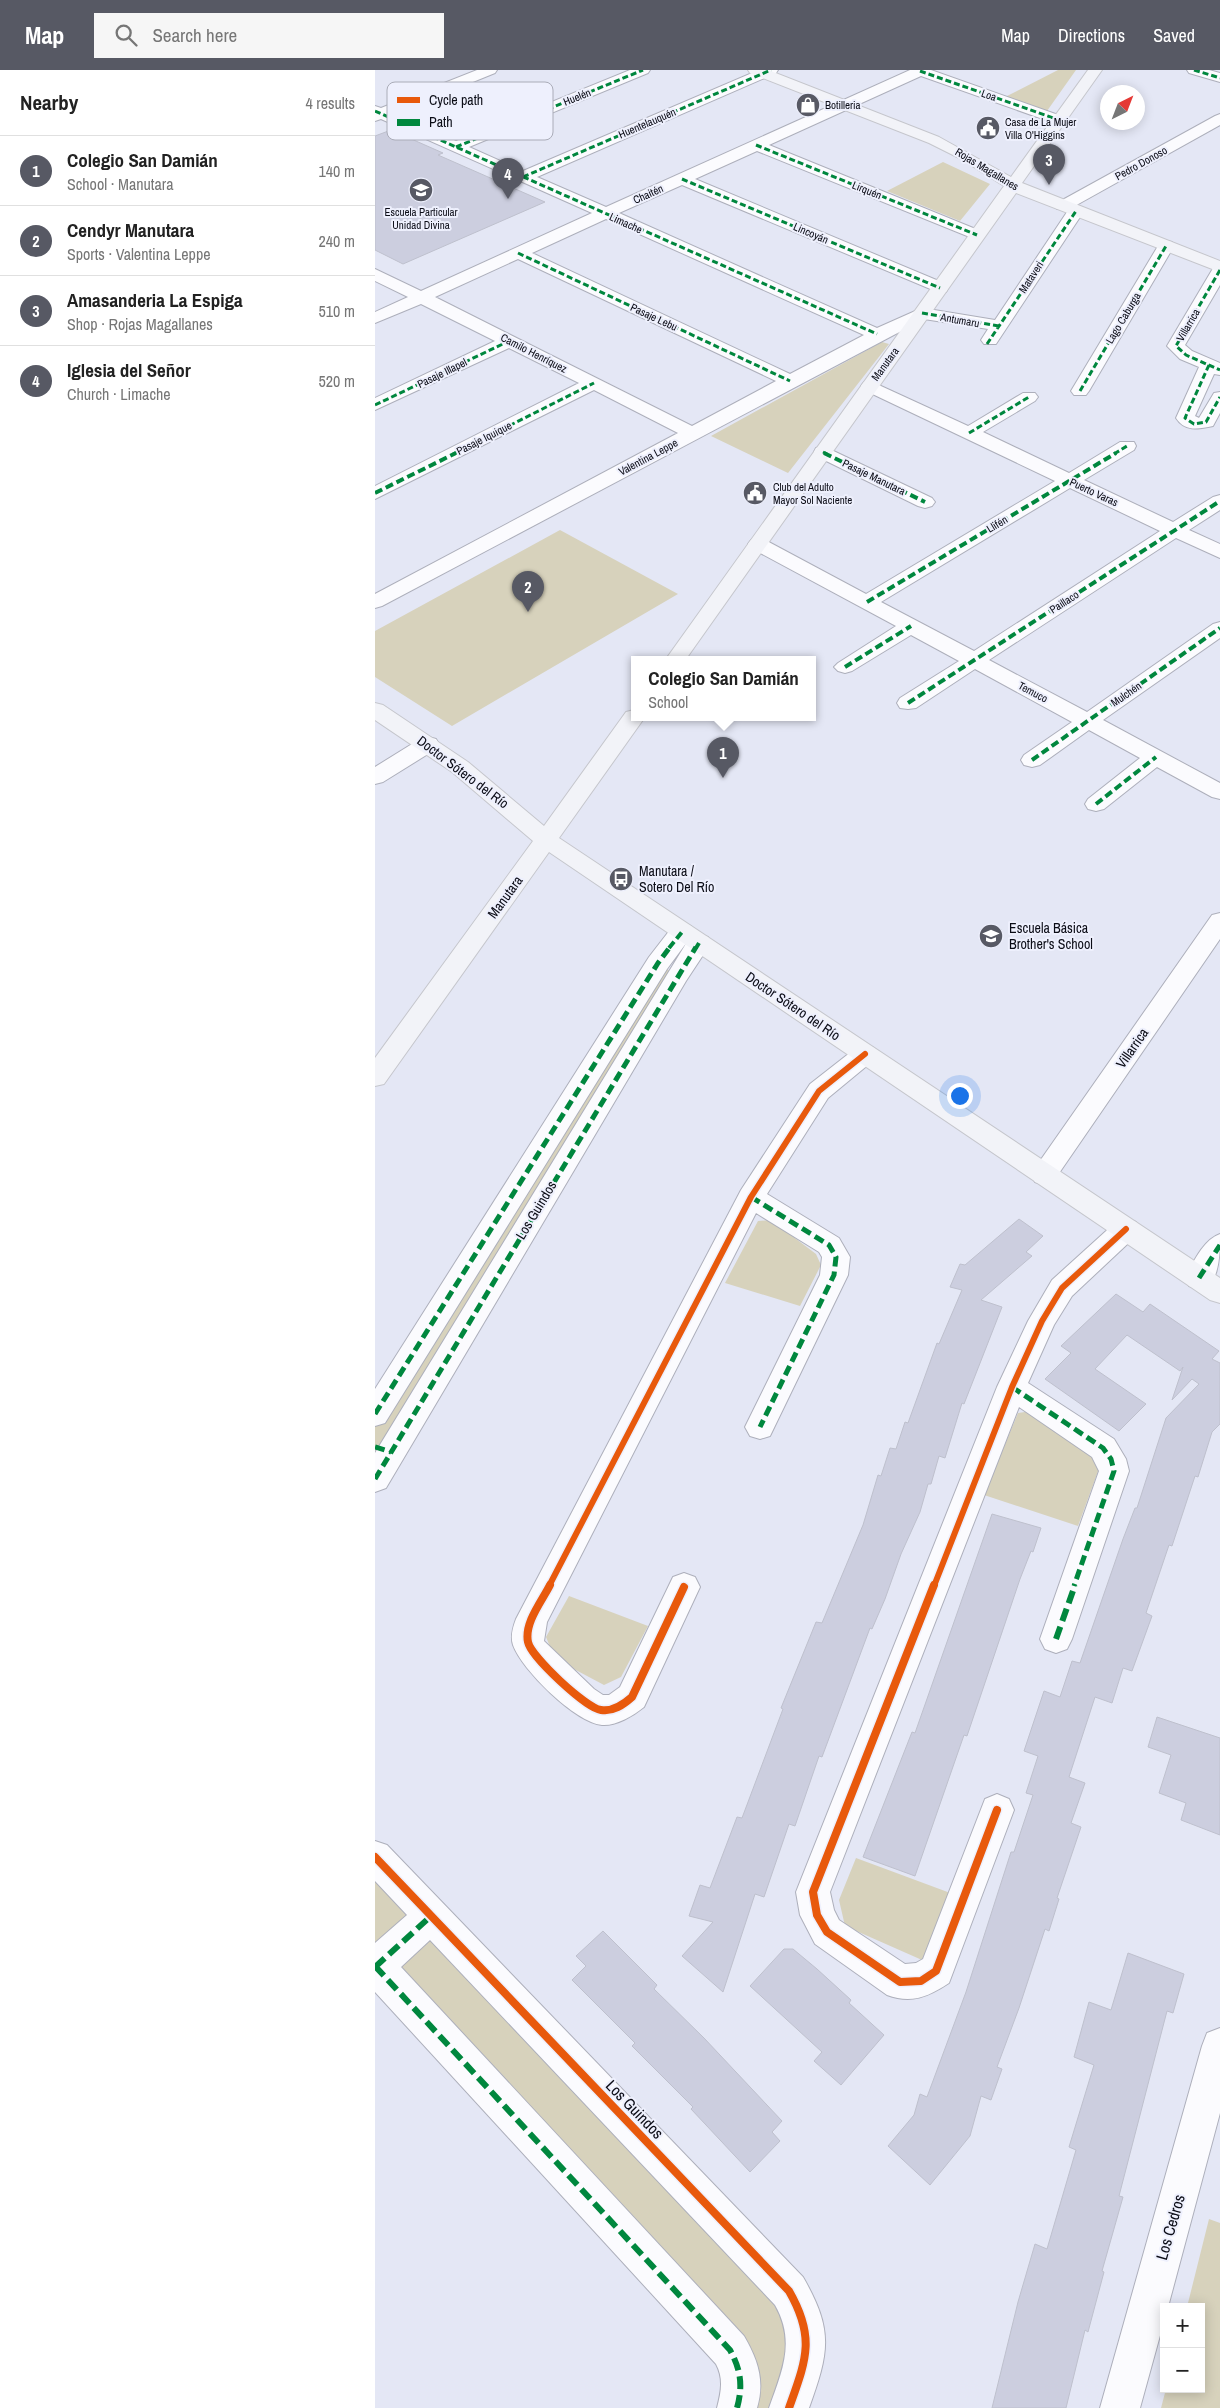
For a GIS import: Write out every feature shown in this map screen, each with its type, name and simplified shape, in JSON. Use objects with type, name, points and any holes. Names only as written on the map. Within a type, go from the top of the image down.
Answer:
[{"type":"main road","name":"Manutara","points":[[678,656],[1095,70]]},
{"type":"main road","name":"Rojas Magallanes","points":[[763,71],[940,142],[1013,185],[1220,268]]},
{"type":"main road","name":"Doctor Sótero del Río","points":[[375,710],[429,744],[491,791],[546,840],[1210,1285]]},
{"type":"main road","name":"Manutara","points":[[375,1077],[631,721]]},
{"type":"street","points":[[458,82],[490,70]]},
{"type":"street","name":"Huelén","points":[[553,107],[643,70]]},
{"type":"street","name":"Loa","points":[[921,70],[1059,120]]},
{"type":"street","name":"Chaitén","points":[[375,318],[921,70]]},
{"type":"street","points":[[1194,70],[1220,78]]},
{"type":"street","name":"Huentelauquén","points":[[523,177],[763,71]]},
{"type":"street","name":"Pedro Donoso","points":[[1069,209],[1220,119]]},
{"type":"street","name":"Limache","points":[[440,140],[877,334]]},
{"type":"street","name":"Huelén","points":[[456,147],[473,140]]},
{"type":"street","name":"Lirquén","points":[[756,145],[977,235]]},
{"type":"street","name":"Lincoyán","points":[[682,179],[940,288]]},
{"type":"street","name":"Mataveri","points":[[987,344],[1069,209]]},
{"type":"street","name":"Lago Caburga","points":[[1080,390],[1166,246]]},
{"type":"street","name":"Pasaje Lebu","points":[[518,253],[790,381]]},
{"type":"street","name":"Villarrica","points":[[1220,268],[1177,346],[1181,353],[1215,368],[1185,418],[1194,424],[1206,422],[1220,397]]},
{"type":"street","name":"Camilo Henríquez","points":[[375,274],[693,433]]},
{"type":"street","name":"Antumaru","points":[[922,313],[999,326]]},
{"type":"street","name":"Valentina Leppe","points":[[375,602],[877,334],[922,313]]},
{"type":"street","name":"Pasaje Illapel","points":[[375,405],[509,341]]},
{"type":"street","name":"Pasaje Iquique","points":[[375,493],[594,383]]},
{"type":"street","name":"Puerto Varas","points":[[869,386],[1220,552]]},
{"type":"street","points":[[969,433],[1029,397]]},
{"type":"street","name":"Llifén","points":[[867,602],[1127,446]]},
{"type":"street","name":"Pasaje Manutara","points":[[823,452],[925,502]]},
{"type":"street","name":"Paillaco","points":[[908,703],[1220,501]]},
{"type":"street","name":"Temuco","points":[[758,544],[1220,792]]},
{"type":"street","points":[[845,667],[911,626]]},
{"type":"street","name":"Mulchén","points":[[1032,760],[1220,628]]},
{"type":"street","points":[[377,772],[429,744]]},
{"type":"street","points":[[1096,804],[1156,757]]},
{"type":"street","name":"Villarrica","points":[[1043,1174],[1220,921]]},
{"type":"street","name":"Los Guindos","points":[[375,1414],[659,963],[691,937]]},
{"type":"street","name":"Los Guindos","points":[[375,1479],[383,1450],[677,976],[691,937]]},
{"type":"street","points":[[684,1587],[632,1697],[624,1704],[613,1709],[595,1708],[537,1658],[528,1644],[527,1636],[532,1619],[751,1197],[819,1091],[865,1054]]},
{"type":"street","points":[[751,1197],[829,1245],[836,1258],[834,1275],[760,1426]]},
{"type":"street","points":[[997,1810],[936,1971],[921,1982],[900,1982],[827,1932],[817,1915],[813,1892],[1012,1387],[1051,1303],[1062,1288],[1079,1271],[1126,1229]]},
{"type":"street","points":[[1210,1285],[1220,1245]]},
{"type":"street","points":[[1012,1387],[1103,1448],[1111,1459],[1114,1471],[1055,1640]]},
{"type":"street","name":"Los Guindos","points":[[375,1857],[789,2291],[799,2305],[805,2322],[808,2343],[804,2365],[789,2408]]},
{"type":"street","points":[[431,1916],[375,1966],[730,2350],[740,2367],[743,2386],[737,2408]]},
{"type":"street","name":"Los Cedros","points":[[1120,2408],[1220,2046]]},
{"type":"shaded area","points":[[1058,70],[1076,70],[1047,111],[1005,97]]},
{"type":"shaded area","points":[[943,162],[990,184],[960,221],[887,191]]},
{"type":"shaded area","points":[[882,342],[889,344],[788,473],[711,436]]},
{"type":"shaded area","points":[[560,530],[678,594],[452,726],[375,677],[375,631]]},
{"type":"shaded area","points":[[663,966],[674,974],[375,1472],[375,1421]]},
{"type":"shaded area","points":[[771,1220],[816,1254],[821,1265],[800,1306],[725,1283],[758,1221]]},
{"type":"shaded area","points":[[1032,1411],[1091,1452],[1100,1466],[1078,1526],[984,1495],[1018,1413]]},
{"type":"shaded area","points":[[569,1596],[648,1626],[621,1677],[604,1685],[555,1659],[546,1637]]},
{"type":"shaded area","points":[[856,1858],[953,1894],[936,1942],[922,1960],[845,1926],[839,1900]]},
{"type":"shaded area","points":[[375,1861],[794,2300],[785,2408],[739,2408],[743,2390],[375,1960]]},
{"type":"shaded area","points":[[1209,2219],[1220,2223],[1220,2408],[1161,2408],[1165,2393],[1205,2393],[1205,2303],[1188,2303]]},
{"type":"building","points":[[387,132],[387,140],[414,140],[443,153],[438,155],[545,202],[403,264],[375,250],[375,136]]},
{"type":"building","points":[[1019,1219],[1043,1236],[1026,1252],[1032,1256],[981,1300],[1002,1307],[964,1404],[962,1403],[945,1458],[939,1456],[920,1512],[901,1554],[885,1599],[872,1629],[870,1628],[822,1757],[819,1756],[795,1826],[789,1824],[764,1897],[755,1894],[723,1992],[682,1956],[713,1922],[689,1916],[700,1885],[710,1888],[737,1817],[742,1818],[783,1709],[781,1708],[816,1622],[822,1623],[863,1525],[878,1475],[881,1476],[890,1448],[896,1449],[905,1422],[908,1423],[937,1343],[939,1344],[962,1290],[950,1287],[960,1264],[965,1265]]},
{"type":"building","points":[[1116,1294],[1143,1312],[1150,1304],[1219,1351],[1212,1359],[1220,1363],[1220,1424],[1212,1432],[1198,1477],[1195,1476],[1172,1546],[1169,1545],[1146,1613],[1152,1616],[1132,1671],[1123,1668],[1112,1703],[1095,1697],[1069,1777],[1085,1783],[1071,1823],[1081,1827],[1057,1898],[1059,1899],[1049,1931],[1045,1929],[997,2067],[1002,2069],[991,2100],[981,2096],[970,2136],[930,2185],[888,2146],[914,2115],[920,2094],[927,2097],[966,1992],[1011,1852],[1014,1852],[1033,1795],[1026,1793],[1038,1756],[1024,1751],[1044,1691],[1060,1697],[1072,1661],[1080,1663],[1123,1539],[1135,1508],[1137,1508],[1166,1418],[1199,1384],[1192,1379],[1172,1400],[1183,1367],[1180,1371],[1127,1335],[1095,1369],[1146,1404],[1119,1431],[1045,1379],[1071,1353],[1061,1346]]},
{"type":"building","points":[[992,1514],[1041,1528],[1033,1552],[1031,1551],[1020,1579],[967,1736],[964,1735],[915,1876],[863,1857],[912,1732],[915,1733]]},
{"type":"building","points":[[1157,1717],[1220,1738],[1220,1835],[1181,1820],[1186,1803],[1159,1793],[1171,1755],[1148,1747]]},
{"type":"building","points":[[603,1931],[657,1985],[654,1989],[704,2038],[782,2121],[772,2132],[780,2141],[750,2172],[691,2109],[693,2107],[632,2046],[635,2043],[572,1980],[586,1966],[576,1956]]},
{"type":"building","points":[[784,1949],[793,1949],[817,1969],[851,2000],[849,2003],[884,2035],[841,2085],[814,2061],[822,2052],[750,1986]]},
{"type":"building","points":[[1128,1953],[1184,1974],[1173,2013],[1167,2011],[1119,2196],[1123,2197],[1102,2271],[1104,2272],[1088,2332],[1085,2330],[1066,2408],[992,2408],[1018,2302],[1035,2244],[1047,2249],[1076,2150],[1069,2147],[1094,2065],[1074,2057],[1089,2002],[1111,2010]]},
{"type":"marked path","points":[[553,107],[643,70]]},
{"type":"marked path","points":[[523,177],[771,70]]},
{"type":"marked path","points":[[1194,70],[1220,78]]},
{"type":"marked path","points":[[920,71],[1059,120]]},
{"type":"marked path","points":[[375,111],[387,116]]},
{"type":"marked path","points":[[440,140],[877,334]]},
{"type":"marked path","points":[[456,147],[473,140]]},
{"type":"marked path","points":[[756,145],[977,235]]},
{"type":"marked path","points":[[682,179],[940,288]]},
{"type":"marked path","points":[[987,344],[1076,211]]},
{"type":"marked path","points":[[1080,391],[1166,246]]},
{"type":"marked path","points":[[518,253],[790,381]]},
{"type":"marked path","points":[[1220,270],[1176,346],[1186,355],[1220,370]]},
{"type":"marked path","points":[[922,313],[999,326]]},
{"type":"marked path","points":[[375,405],[509,341]]},
{"type":"marked path","points":[[1209,365],[1185,418],[1194,424],[1206,422],[1220,397]]},
{"type":"marked path","points":[[375,493],[594,383]]},
{"type":"marked path","points":[[969,433],[1029,397]]},
{"type":"marked path","points":[[867,602],[1127,446]]},
{"type":"marked path","points":[[823,452],[925,502]]},
{"type":"marked path","points":[[908,703],[1220,501]]},
{"type":"marked path","points":[[845,667],[911,626]]},
{"type":"marked path","points":[[1032,760],[1220,628]]},
{"type":"marked path","points":[[1096,804],[1156,757]]},
{"type":"marked path","points":[[375,1414],[658,963],[682,932]]},
{"type":"marked path","points":[[375,1479],[677,976],[699,943]]},
{"type":"marked path","points":[[751,1197],[829,1245],[836,1257],[834,1275],[760,1427]]},
{"type":"marked path","points":[[1199,1278],[1220,1245]]},
{"type":"marked path","points":[[1012,1387],[1103,1448],[1111,1459],[1114,1471],[1056,1639]]},
{"type":"marked path","points":[[375,1447],[391,1452]]},
{"type":"marked path","points":[[375,1967],[431,1916]]},
{"type":"marked path","points":[[375,1966],[730,2350],[738,2365],[742,2384],[737,2408]]},
{"type":"cycle path","points":[[684,1587],[632,1697],[616,1708],[602,1710],[591,1706],[549,1669],[529,1645],[528,1635],[532,1619],[751,1197],[819,1091],[865,1054]]},
{"type":"cycle path","points":[[997,1810],[936,1971],[921,1981],[900,1982],[827,1932],[817,1915],[813,1892],[1012,1387],[1042,1321],[1062,1288],[1126,1229]]},
{"type":"cycle path","points":[[375,1857],[789,2291],[804,2322],[806,2336],[804,2363],[789,2408]]},
{"type":"place","name":"Botilleria","points":[[808,105]]},
{"type":"place","name":"Casa de La Mujer Villa O'Higgins","points":[[988,128]]},
{"type":"place","name":"Amasanderia La Espiga","points":[[1049,185]]},
{"type":"place","name":"Escuela Particular Unidad Divina","points":[[421,190]]},
{"type":"place","name":"Iglesia del Señor","points":[[508,199]]},
{"type":"place","name":"Club del Adulto Mayor Sol Naciente","points":[[755,493]]},
{"type":"place","name":"Cendyr Manutara","points":[[528,612]]},
{"type":"place","name":"Colegio San Damián","points":[[723,778]]},
{"type":"place","name":"Manutara / Sotero Del Río","points":[[621,879]]},
{"type":"place","name":"Escuela Básica Brother's School","points":[[991,936]]}]
